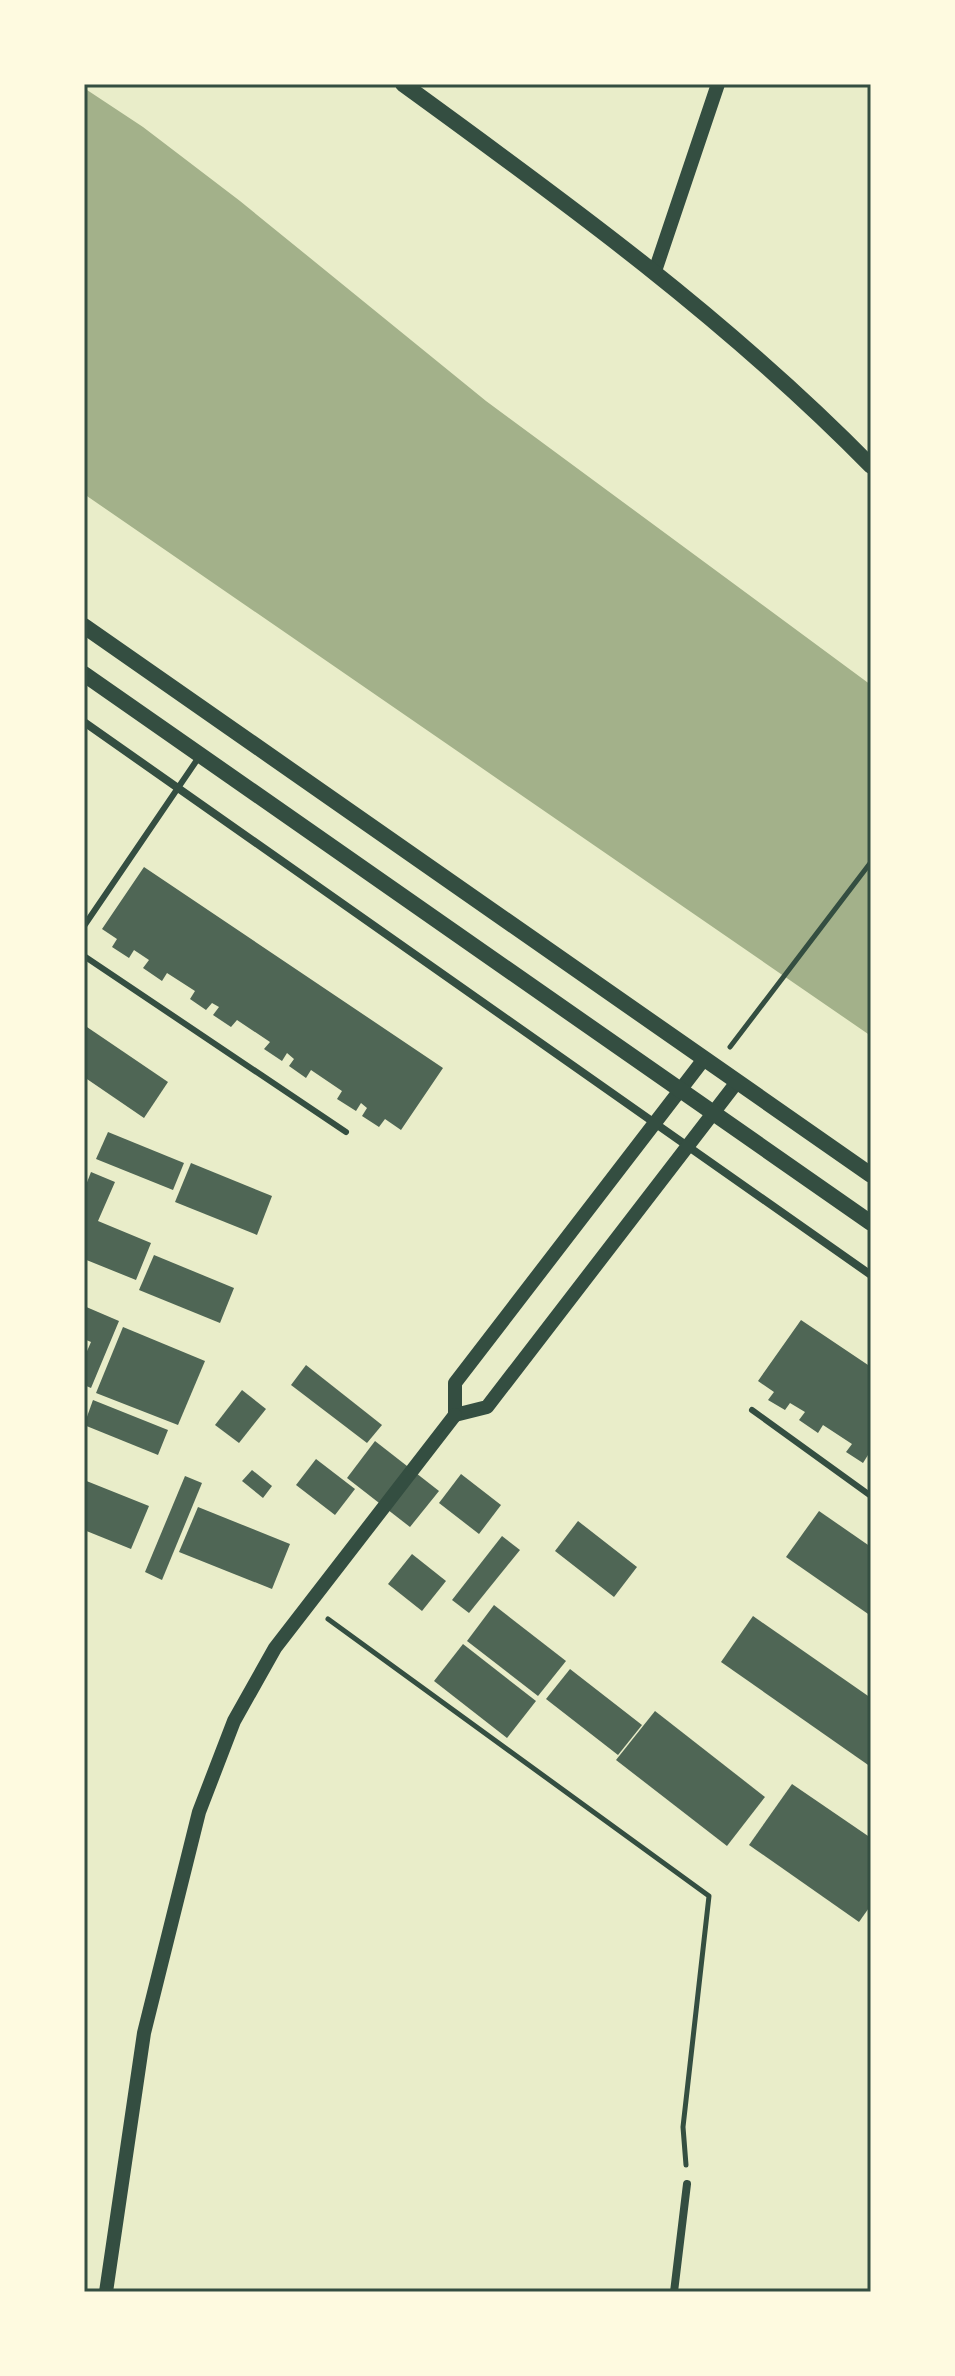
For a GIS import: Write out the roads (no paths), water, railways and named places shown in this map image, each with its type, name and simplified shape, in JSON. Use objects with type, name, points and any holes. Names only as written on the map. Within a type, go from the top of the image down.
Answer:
[{"type":"main road","points":[[403,84],[655,271],[820,413],[871,466]]},
{"type":"main road","points":[[84,626],[871,1175]]},
{"type":"main road","points":[[84,674],[871,1223]]},
{"type":"street","points":[[655,271],[718,84]]},
{"type":"street","points":[[84,722],[871,1275]]},
{"type":"street","points":[[106,2292],[144,2033],[199,1812],[234,1721],[275,1648],[455,1415],[455,1383],[680,1090],[709,1063]]},
{"type":"street","points":[[455,1415],[487,1407],[737,1082]]},
{"type":"street","points":[[674,2292],[687,2184]]},
{"type":"lane","points":[[84,926],[200,756]]},
{"type":"lane","points":[[84,956],[346,1132]]},
{"type":"lane","points":[[752,1410],[871,1496]]}]
